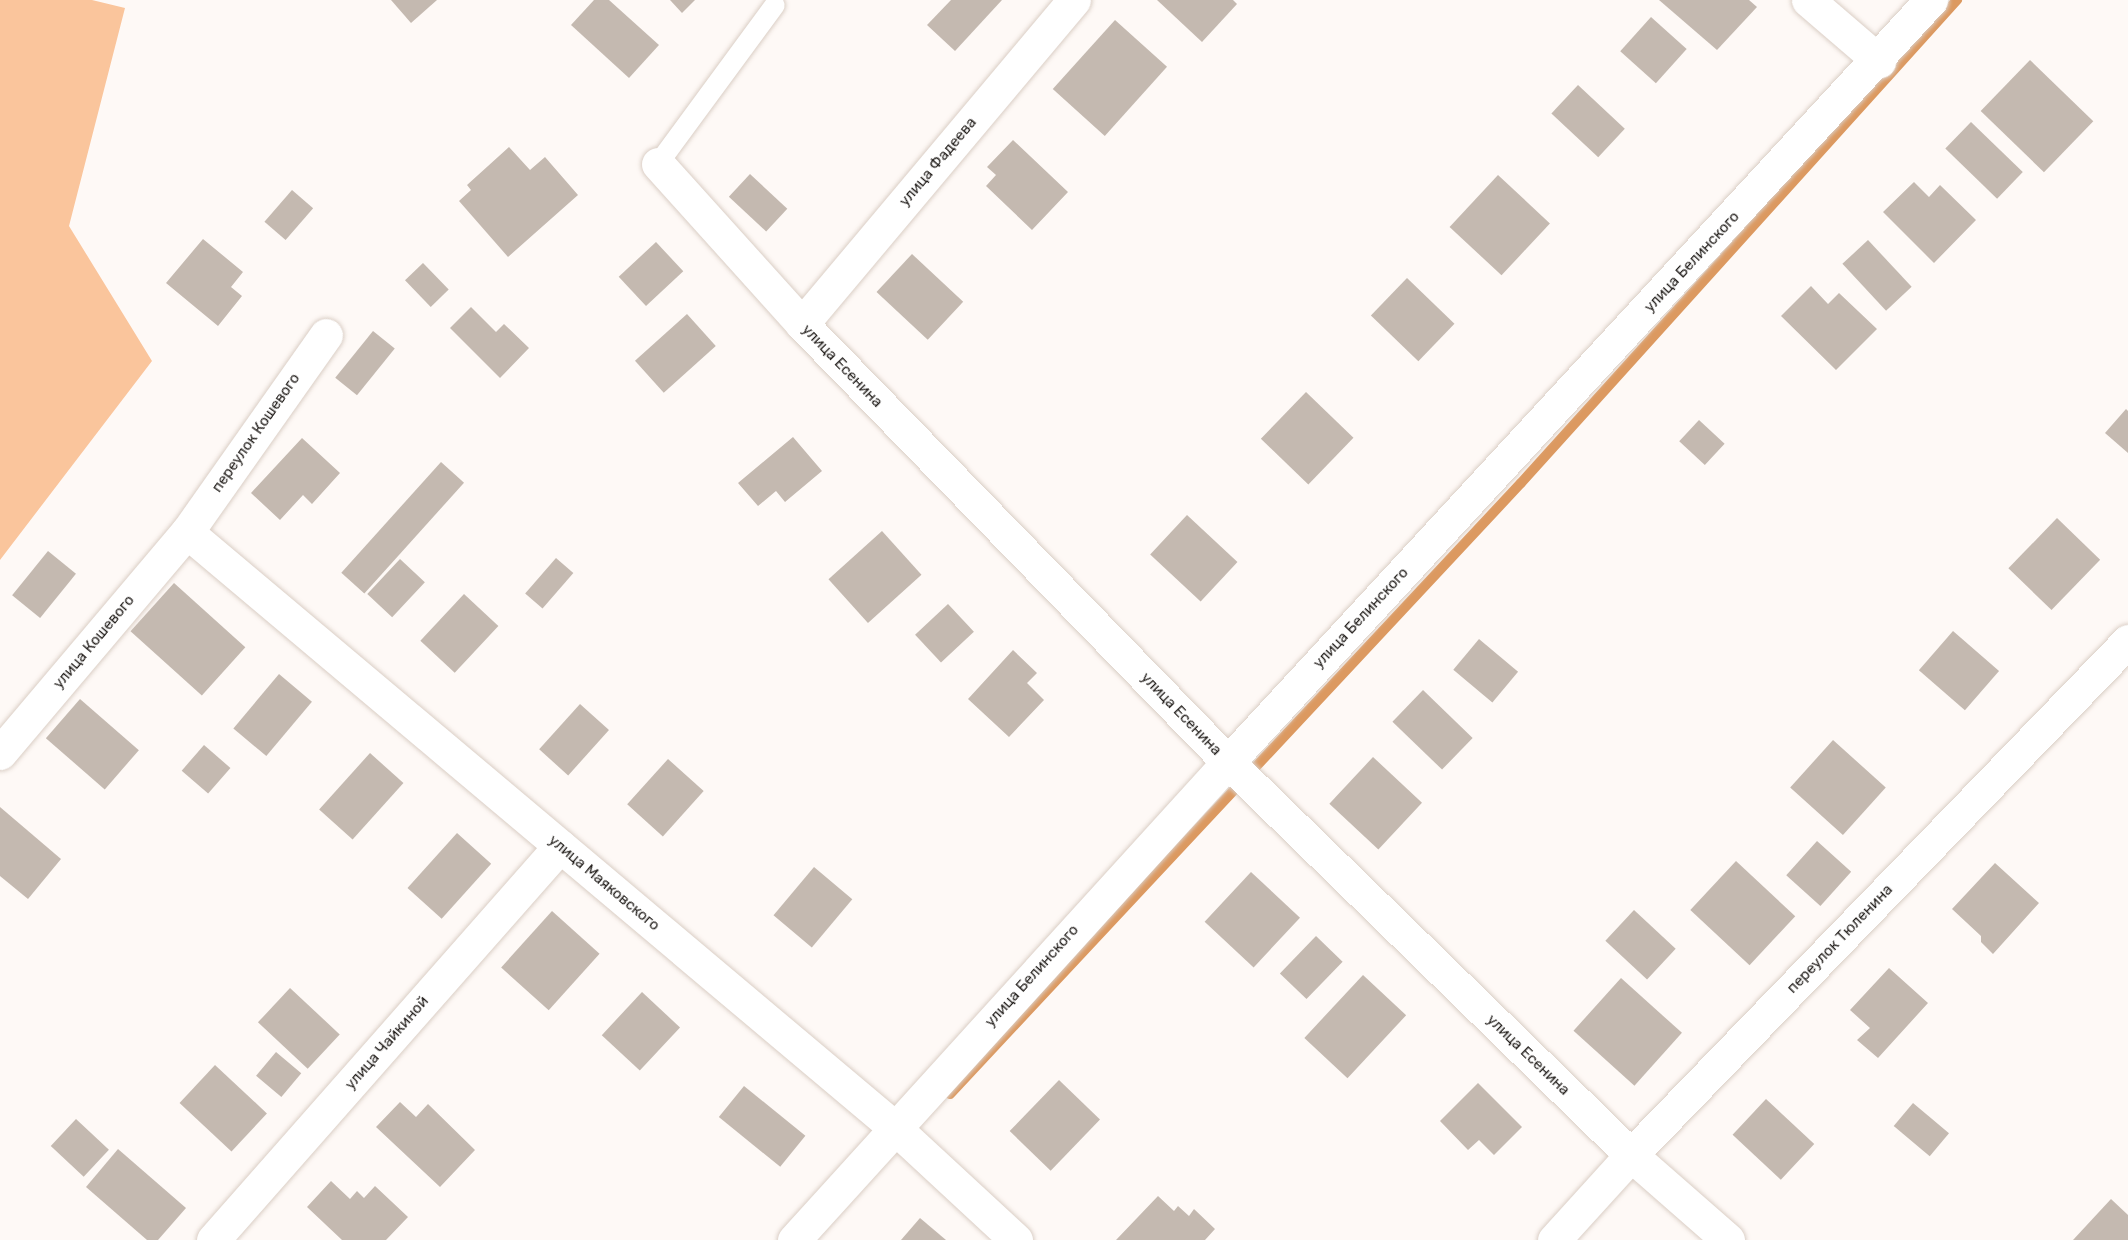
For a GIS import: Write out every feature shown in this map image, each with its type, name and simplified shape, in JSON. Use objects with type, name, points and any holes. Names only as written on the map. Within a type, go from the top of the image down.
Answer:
[{"type":"street","name":"улица Фадеева","points":[[802,324],[1074,0]]},
{"type":"street","points":[[1808,0],[1879,61]]},
{"type":"street","name":"улица Белинского","points":[[794,1240],[1228,762],[1879,61],[1931,0]]},
{"type":"street","name":"улица Есенина","points":[[658,164],[802,324],[1228,762],[1630,1155],[1728,1240]]},
{"type":"street","name":"переулок Кошевого","points":[[187,532],[326,335]]},
{"type":"street","name":"улица Кошевого","points":[[0,753],[187,532]]},
{"type":"street","name":"улица Маяковского","points":[[187,532],[895,1128],[1016,1240]]},
{"type":"street","name":"переулок Тюленина","points":[[1554,1240],[1630,1155],[2128,641]]},
{"type":"street","name":"улица Чайкиной","points":[[213,1240],[560,846]]},
{"type":"lane","points":[[658,164],[776,4]]},
{"type":"shaded area","points":[[0,0],[92,0],[125,8],[69,226],[152,361],[0,560]]},
{"type":"building","points":[[391,0],[437,0],[411,23]]},
{"type":"building","points":[[594,0],[609,0],[659,45],[629,78],[571,25]]},
{"type":"building","points":[[670,0],[695,0],[682,13]]},
{"type":"building","points":[[951,0],[1002,0],[955,51],[927,25]]},
{"type":"building","points":[[1157,0],[1233,0],[1237,4],[1202,42]]},
{"type":"building","points":[[1659,0],[1749,0],[1757,7],[1717,50]]},
{"type":"building","points":[[1651,17],[1687,49],[1656,83],[1620,51]]},
{"type":"building","points":[[1115,20],[1167,67],[1105,136],[1053,89]]},
{"type":"building","points":[[2030,60],[2093,121],[2044,172],[1981,111]]},
{"type":"building","points":[[1578,85],[1625,129],[1598,157],[1551,114]]},
{"type":"building","points":[[1971,122],[2023,172],[1997,199],[1945,149]]},
{"type":"building","points":[[1013,140],[1068,192],[1032,230],[986,186],[996,175],[987,167]]},
{"type":"building","points":[[509,147],[530,170],[545,157],[578,195],[508,257],[459,201],[471,190],[467,185]]},
{"type":"building","points":[[750,174],[787,209],[766,231],[729,197]]},
{"type":"building","points":[[1498,175],[1550,223],[1502,275],[1450,227]]},
{"type":"building","points":[[1914,182],[1929,197],[1940,185],[1976,220],[1934,263],[1883,212]]},
{"type":"building","points":[[292,190],[313,208],[286,240],[264,222]]},
{"type":"building","points":[[203,239],[243,272],[231,287],[242,296],[218,326],[166,283]]},
{"type":"building","points":[[1868,240],[1912,287],[1886,311],[1842,264]]},
{"type":"building","points":[[656,242],[683,271],[646,306],[619,277]]},
{"type":"building","points":[[912,254],[963,302],[928,340],[877,292]]},
{"type":"building","points":[[423,263],[449,290],[431,307],[405,280]]},
{"type":"building","points":[[1407,278],[1454,324],[1418,361],[1371,315]]},
{"type":"building","points":[[1811,286],[1828,304],[1839,293],[1877,329],[1836,370],[1781,316]]},
{"type":"building","points":[[471,307],[496,332],[504,324],[529,348],[500,378],[450,328]]},
{"type":"building","points":[[687,314],[716,346],[664,393],[635,361]]},
{"type":"building","points":[[373,331],[395,349],[357,395],[335,378]]},
{"type":"building","points":[[1306,392],[1353,438],[1308,485],[1261,439]]},
{"type":"building","points":[[2126,409],[2128,411],[2128,453],[2105,433]]},
{"type":"building","points":[[1699,420],[1725,444],[1705,465],[1679,441]]},
{"type":"building","points":[[793,437],[822,471],[785,502],[776,491],[758,506],[738,483]]},
{"type":"building","points":[[302,438],[340,473],[312,504],[303,495],[280,520],[251,493]]},
{"type":"building","points":[[441,462],[464,483],[364,593],[341,573]]},
{"type":"building","points":[[1187,515],[1237,562],[1201,602],[1150,554]]},
{"type":"building","points":[[2057,518],[2100,560],[2052,610],[2008,568]]},
{"type":"building","points":[[882,531],[921,575],[868,623],[828,579]]},
{"type":"building","points":[[48,551],[76,574],[40,618],[12,595]]},
{"type":"building","points":[[556,558],[573,573],[543,609],[525,593]]},
{"type":"building","points":[[400,559],[425,582],[392,617],[367,594]]},
{"type":"building","points":[[174,583],[245,647],[202,696],[131,631]]},
{"type":"building","points":[[464,594],[498,626],[455,673],[420,641]]},
{"type":"building","points":[[948,604],[974,632],[941,662],[915,635]]},
{"type":"building","points":[[1953,631],[1999,671],[1965,710],[1919,670]]},
{"type":"building","points":[[1479,639],[1518,672],[1492,702],[1453,670]]},
{"type":"building","points":[[1013,650],[1037,673],[1027,683],[1044,700],[1009,737],[968,699]]},
{"type":"building","points":[[279,674],[312,702],[266,756],[233,728]]},
{"type":"building","points":[[1423,690],[1473,738],[1442,770],[1392,722]]},
{"type":"building","points":[[80,699],[139,750],[105,789],[46,738]]},
{"type":"building","points":[[580,704],[609,730],[568,775],[539,749]]},
{"type":"building","points":[[1833,740],[1886,788],[1843,835],[1790,788]]},
{"type":"building","points":[[204,745],[230,768],[208,794],[182,771]]},
{"type":"building","points":[[370,753],[403,783],[353,840],[319,809]]},
{"type":"building","points":[[1373,757],[1422,803],[1378,850],[1329,804]]},
{"type":"building","points":[[668,759],[704,791],[663,836],[627,804]]},
{"type":"building","points":[[0,807],[61,859],[28,899],[0,876]]},
{"type":"building","points":[[457,833],[491,864],[442,919],[407,888]]},
{"type":"building","points":[[1817,841],[1851,872],[1820,906],[1786,875]]},
{"type":"building","points":[[1736,861],[1795,916],[1750,965],[1690,910]]},
{"type":"building","points":[[1995,863],[2039,903],[1993,954],[1981,942],[1981,936],[1952,909]]},
{"type":"building","points":[[814,867],[852,899],[812,947],[774,915]]},
{"type":"building","points":[[1251,872],[1300,918],[1254,967],[1205,922]]},
{"type":"building","points":[[1634,910],[1676,949],[1647,980],[1605,941]]},
{"type":"building","points":[[552,911],[600,954],[549,1010],[501,967]]},
{"type":"building","points":[[1316,936],[1343,962],[1306,999],[1280,973]]},
{"type":"building","points":[[1889,968],[1928,1003],[1878,1058],[1857,1040],[1870,1028],[1850,1010]]},
{"type":"building","points":[[1363,975],[1406,1015],[1347,1078],[1304,1038]]},
{"type":"building","points":[[1621,978],[1682,1033],[1634,1086],[1573,1031]]},
{"type":"building","points":[[290,988],[340,1034],[308,1069],[258,1022]]},
{"type":"building","points":[[642,992],[680,1027],[640,1071],[602,1035]]},
{"type":"building","points":[[276,1052],[301,1073],[281,1097],[256,1076]]},
{"type":"building","points":[[215,1065],[267,1113],[231,1151],[180,1103]]},
{"type":"building","points":[[1059,1080],[1100,1120],[1051,1171],[1010,1131]]},
{"type":"building","points":[[1478,1083],[1522,1127],[1494,1155],[1479,1140],[1468,1150],[1440,1121]]},
{"type":"building","points":[[744,1086],[805,1136],[780,1167],[719,1117]]},
{"type":"building","points":[[1766,1099],[1814,1144],[1781,1180],[1733,1135]]},
{"type":"building","points":[[400,1102],[416,1117],[428,1104],[475,1150],[440,1187],[376,1127]]},
{"type":"building","points":[[1913,1103],[1949,1133],[1930,1156],[1894,1126]]},
{"type":"building","points":[[76,1119],[109,1150],[84,1177],[51,1146]]},
{"type":"building","points":[[118,1149],[186,1208],[158,1240],[147,1240],[86,1187]]},
{"type":"building","points":[[331,1181],[350,1199],[357,1191],[364,1198],[375,1186],[408,1217],[386,1240],[342,1240],[307,1207]]},
{"type":"building","points":[[1158,1196],[1174,1211],[1178,1206],[1189,1216],[1194,1209],[1215,1229],[1205,1240],[1116,1240]]},
{"type":"building","points":[[2111,1199],[2128,1215],[2128,1240],[2073,1240]]},
{"type":"building","points":[[920,1218],[946,1240],[901,1240]]},
{"type":"waterway","points":[[950,1094],[1521,483],[1957,0]]}]
